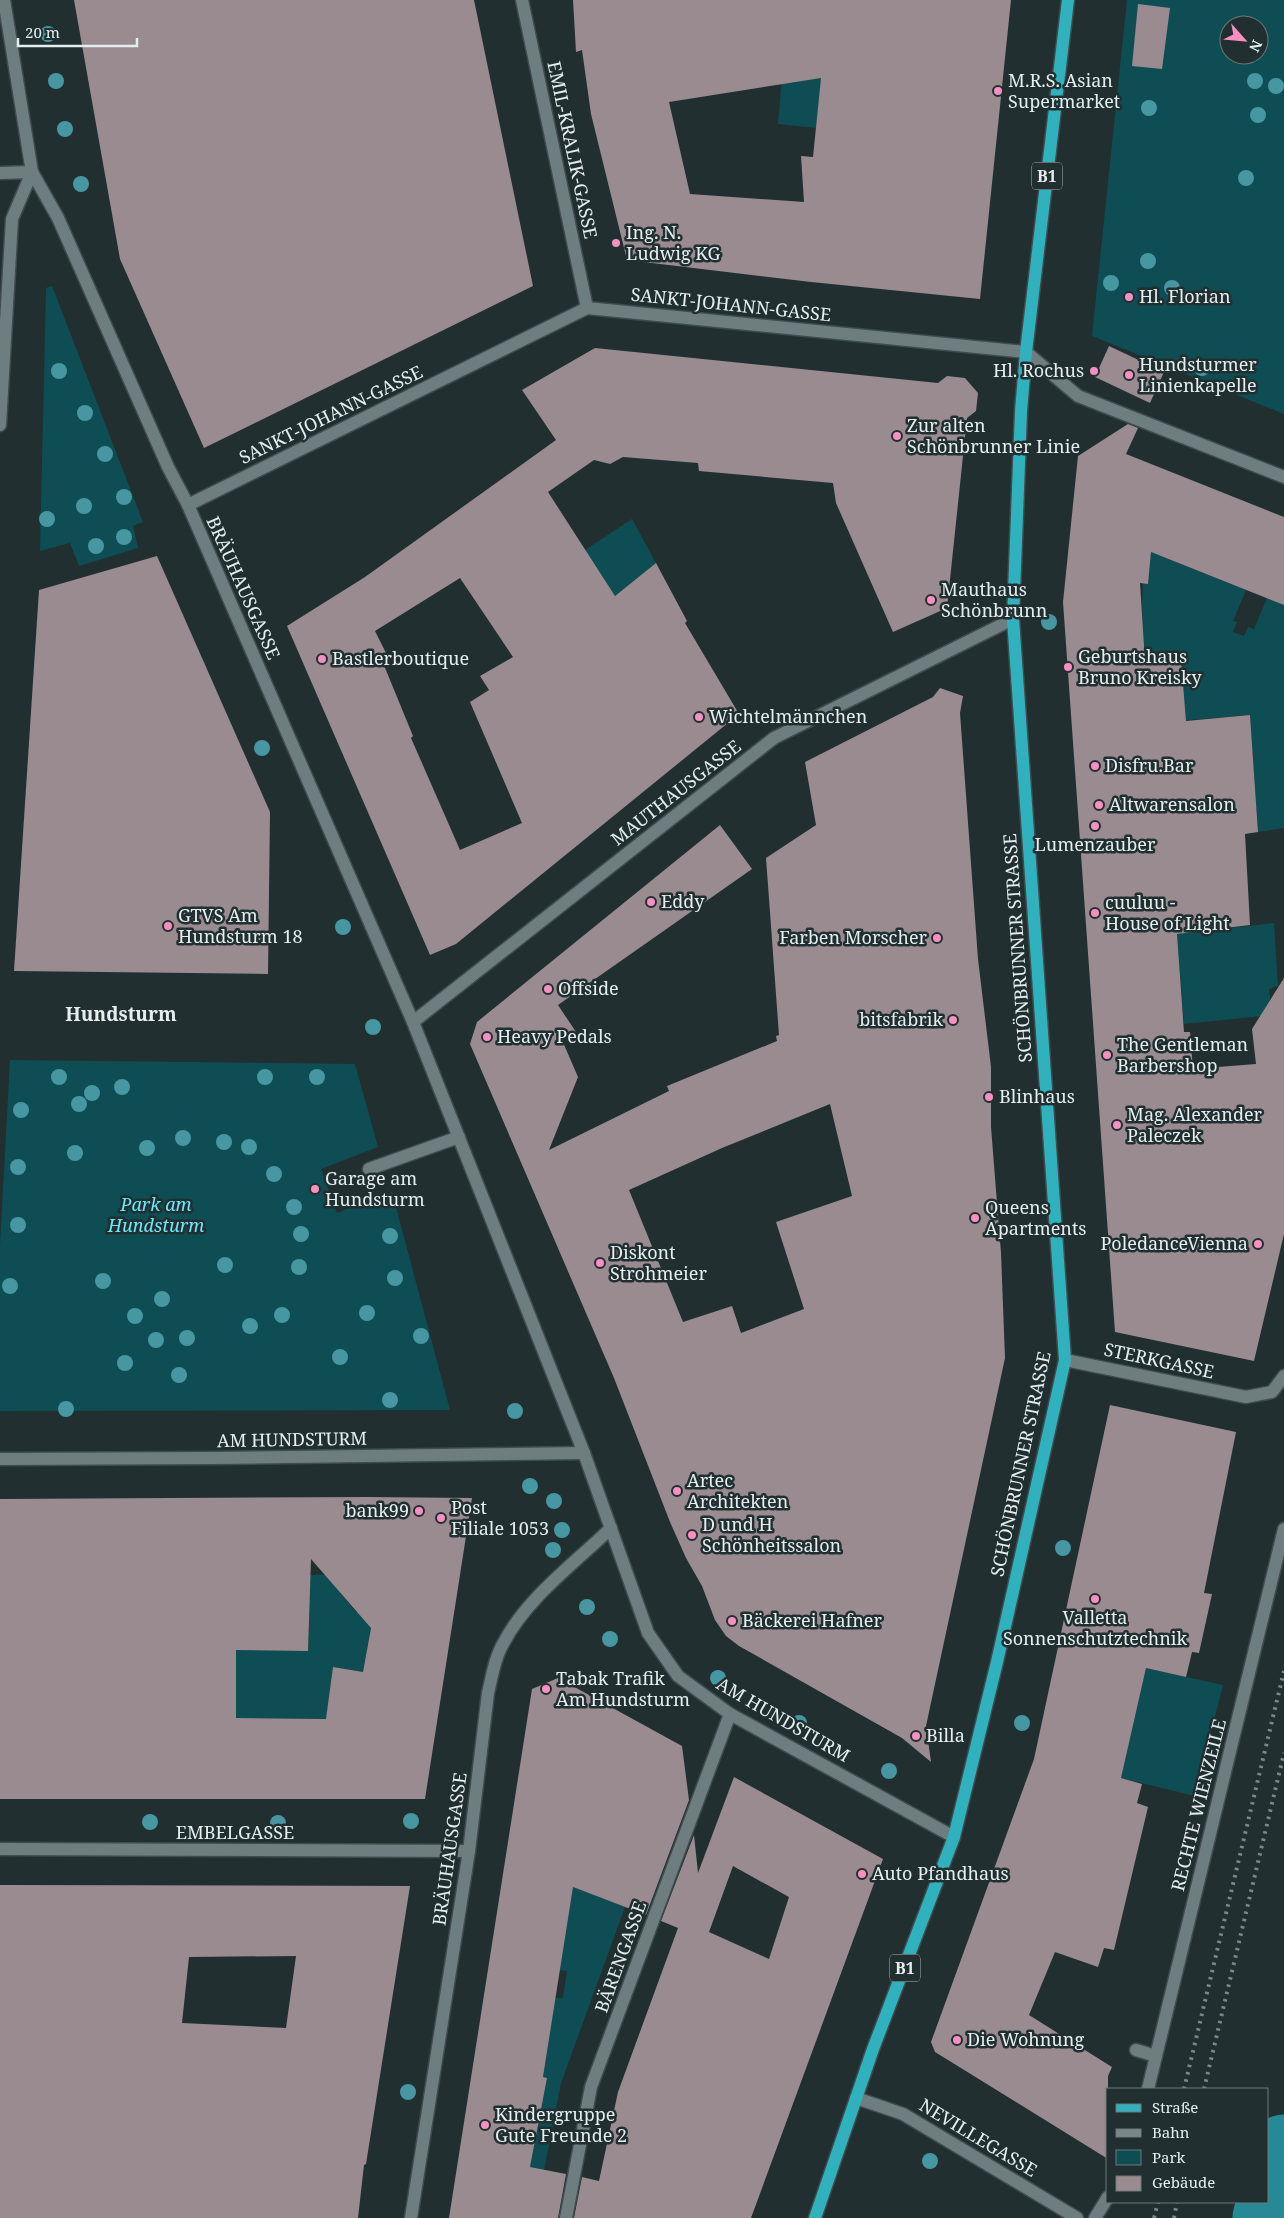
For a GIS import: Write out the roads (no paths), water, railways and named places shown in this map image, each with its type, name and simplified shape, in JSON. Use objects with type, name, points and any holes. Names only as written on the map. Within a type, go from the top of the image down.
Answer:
[{"type":"main road","name":"SCHÖNBRUNNER STRASSE","points":[[815,2218],[856,2098],[954,1838],[997,1662],[1064,1360],[1013,619],[1026,352],[1068,0]]},
{"type":"street","points":[[0,425],[12,219],[32,172],[4,0]]},
{"type":"street","name":"EMIL-KRALIK-GASSE","points":[[522,0],[587,308]]},
{"type":"street","points":[[0,173],[32,172]]},
{"type":"street","name":"BRÄUHAUSGASSE","points":[[32,172],[58,218],[168,467],[188,505],[413,1022]]},
{"type":"street","name":"SANKT-JOHANN-GASSE","points":[[188,505],[587,308],[1026,352]]},
{"type":"street","points":[[1026,352],[1078,396],[1284,477]]},
{"type":"street","name":"MAUTHAUSGASSE","points":[[413,1022],[774,738],[1013,619]]},
{"type":"street","name":"AM HUNDSTURM","points":[[413,1022],[584,1453],[648,1634],[678,1676],[730,1714],[954,1838]]},
{"type":"street","points":[[369,1170],[460,1137]]},
{"type":"street","name":"STERKGASSE","points":[[1064,1360],[1246,1397],[1272,1392],[1284,1376]]},
{"type":"street","name":"AM HUNDSTURM","points":[[0,1459],[584,1453]]},
{"type":"street","name":"BRÄUHAUSGASSE","points":[[411,2218],[469,1851],[488,1693],[503,1643],[519,1619],[544,1591],[611,1528]]},
{"type":"street","name":"RECHTE WIENZEILE","points":[[1148,2088],[1284,1529]]},
{"type":"street","name":"BÄRENGASSE","points":[[566,2218],[591,2087],[730,1714]]},
{"type":"street","name":"EMBELGASSE","points":[[0,1849],[469,1851]]},
{"type":"street","points":[[1136,2050],[1156,2056]]},
{"type":"street","name":"NEVILLEGASSE","points":[[856,2098],[902,2114],[1077,2218]]},
{"type":"street","points":[[1094,2218],[1106,2200]]},
{"type":"waterway","points":[[1268,2218],[1284,2150]]},
{"type":"railway","points":[[1184,2088],[1284,1671]]},
{"type":"railway","points":[[1204,2088],[1284,1753]]},
{"type":"railway","points":[[1154,2218],[1158,2203]]},
{"type":"railway","points":[[1174,2218],[1177,2203]]},
{"type":"place","name":"M.R.S. Asian Supermarket","points":[[998,91]]},
{"type":"place","name":"Ing. N. Ludwig KG","points":[[616,243]]},
{"type":"place","name":"Hl. Florian","points":[[1129,297]]},
{"type":"place","name":"Hl. Rochus","points":[[1094,371]]},
{"type":"place","name":"Hundsturmer Linienkapelle","points":[[1129,375]]},
{"type":"place","name":"Zur alten Schönbrunner Linie","points":[[897,436]]},
{"type":"place","name":"Mauthaus Schönbrunn","points":[[931,600]]},
{"type":"place","name":"Bastlerboutique","points":[[322,659]]},
{"type":"place","name":"Geburtshaus Bruno Kreisky","points":[[1068,667]]},
{"type":"place","name":"Wichtelmännchen","points":[[699,717]]},
{"type":"place","name":"Disfru.Bar","points":[[1095,766]]},
{"type":"place","name":"Altwarensalon","points":[[1099,805]]},
{"type":"place","name":"Lumenzauber","points":[[1095,826]]},
{"type":"place","name":"Eddy","points":[[651,902]]},
{"type":"place","name":"cuuluu - House of Light","points":[[1095,913]]},
{"type":"place","name":"GTVS Am Hundsturm 18","points":[[168,926]]},
{"type":"place","name":"Farben Morscher","points":[[937,938]]},
{"type":"place","name":"Offside","points":[[548,989]]},
{"type":"place","name":"bitsfabrik","points":[[953,1020]]},
{"type":"place","name":"Heavy Pedals","points":[[487,1037]]},
{"type":"place","name":"The Gentleman Barbershop","points":[[1107,1055]]},
{"type":"place","name":"Blinhaus","points":[[989,1097]]},
{"type":"place","name":"Mag. Alexander Paleczek","points":[[1117,1125]]},
{"type":"place","name":"Garage am Hundsturm","points":[[315,1189]]},
{"type":"place","name":"Queens Apartments","points":[[975,1218]]},
{"type":"place","name":"PoledanceVienna","points":[[1258,1244]]},
{"type":"place","name":"Diskont Strohmeier","points":[[600,1263]]},
{"type":"place","name":"Artec Architekten","points":[[677,1491]]},
{"type":"place","name":"bank99","points":[[419,1511]]},
{"type":"place","name":"Post Filiale 1053","points":[[441,1518]]},
{"type":"place","name":"D und H Schönheitssalon","points":[[692,1535]]},
{"type":"place","name":"Valletta Sonnenschutztechnik","points":[[1095,1599]]},
{"type":"place","name":"Bäckerei Hafner","points":[[732,1621]]},
{"type":"place","name":"Tabak Trafik Am Hundsturm","points":[[546,1689]]},
{"type":"place","name":"Billa","points":[[916,1736]]},
{"type":"place","name":"Auto Pfandhaus","points":[[862,1874]]},
{"type":"place","name":"Die Wohnung","points":[[957,2040]]},
{"type":"place","name":"Kindergruppe Gute Freunde 2","points":[[485,2125]]},
{"type":"district","name":"Hundsturm","points":[[121,1014]]},
{"type":"park label","name":"Park am Hundsturm","points":[[156,1215]]}]
